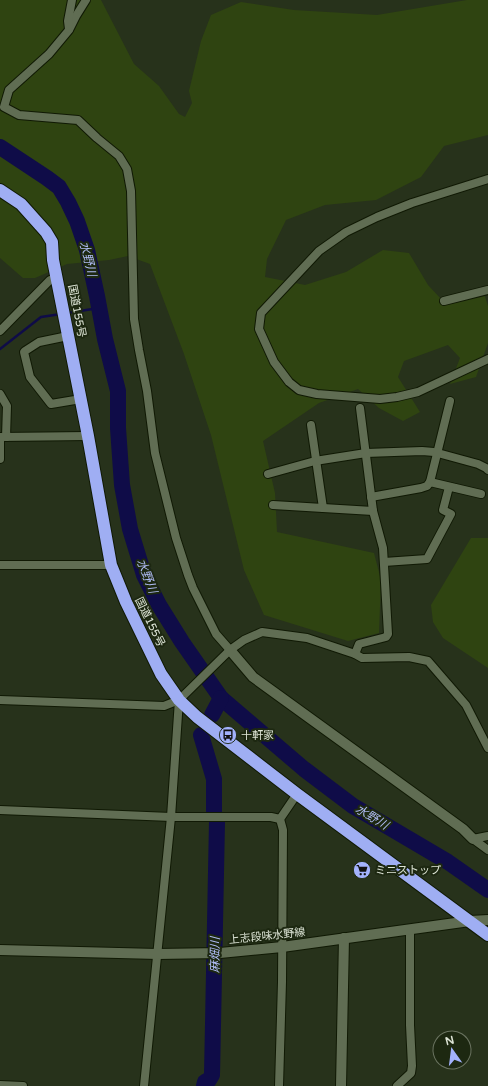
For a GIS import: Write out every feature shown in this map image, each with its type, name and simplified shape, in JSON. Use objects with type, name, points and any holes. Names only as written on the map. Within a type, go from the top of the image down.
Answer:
[{"type":"highway","name":"国道155号","points":[[0,190],[22,204],[46,232],[52,242],[53,260],[88,436],[110,565],[161,674],[197,716],[297,794],[488,934]]},
{"type":"street","points":[[69,30],[68,21],[72,0]]},
{"type":"street","points":[[86,0],[69,30],[50,54],[9,90],[4,107],[19,115],[78,120],[119,156],[127,169],[131,191],[134,319],[147,391],[155,452],[176,538],[193,588],[216,634],[253,678],[401,783],[463,829],[488,850]]},
{"type":"street","points":[[488,179],[412,203],[377,217],[346,232],[319,251],[261,313],[259,329],[274,362],[289,382],[299,390],[317,394],[380,399],[397,398],[418,392],[488,359]]},
{"type":"street","points":[[0,331],[50,280],[57,278]]},
{"type":"street","points":[[444,301],[488,290]]},
{"type":"street","points":[[68,336],[39,342],[24,350],[24,352],[30,377],[51,404],[81,399]]},
{"type":"street","points":[[0,394],[7,406],[0,459]]},
{"type":"street","points":[[371,497],[427,486],[430,482],[450,401]]},
{"type":"street","points":[[355,654],[358,644],[386,638],[388,634],[382,541],[373,511],[360,408]]},
{"type":"street","points":[[311,425],[323,508]]},
{"type":"street","points":[[2,437],[88,436]]},
{"type":"street","points":[[268,474],[316,461],[366,453],[422,451],[437,453],[478,464],[488,470]]},
{"type":"street","points":[[430,482],[482,494]]},
{"type":"street","points":[[384,562],[427,559],[451,514],[443,510],[449,487]]},
{"type":"street","points":[[273,505],[373,511]]},
{"type":"street","points":[[0,565],[110,565]]},
{"type":"street","points":[[0,700],[164,706],[182,697],[230,650],[244,640],[262,632],[308,638],[355,654],[362,658],[409,657],[428,661],[466,705],[488,748]]},
{"type":"street","points":[[144,1086],[182,697]]},
{"type":"street","points":[[279,1086],[283,830],[280,819],[297,794]]},
{"type":"street","points":[[0,810],[171,817],[271,817],[280,819]]},
{"type":"street","points":[[473,838],[488,836]]},
{"type":"street","name":"上志段味水野線","points":[[0,950],[158,954],[220,953],[282,947],[344,938],[410,931],[470,921],[488,920]]},
{"type":"street","points":[[397,1086],[411,1073],[412,1066],[410,1025],[410,931]]},
{"type":"street","points":[[341,1086],[344,938]]},
{"type":"street","points":[[0,1085],[23,1086]]},
{"type":"green space","points":[[0,0],[101,0],[134,64],[159,86],[179,114],[185,117],[192,103],[189,91],[201,41],[211,15],[241,2],[294,10],[377,15],[467,0],[488,0],[488,135],[444,146],[421,177],[376,200],[325,205],[286,220],[267,259],[265,277],[305,285],[346,272],[383,250],[409,253],[428,285],[442,300],[482,287],[488,306],[488,343],[476,377],[450,384],[460,358],[448,345],[404,361],[398,377],[420,412],[403,421],[379,408],[358,389],[319,403],[263,441],[275,493],[277,532],[374,553],[381,580],[379,633],[348,641],[264,615],[244,570],[211,435],[184,354],[150,264],[128,256],[109,260],[67,264],[35,278],[23,278],[0,258]]},
{"type":"green space","points":[[471,538],[488,538],[488,668],[443,638],[433,622],[431,605]]},
{"type":"waterway","name":"水野川","points":[[0,147],[59,187],[77,221],[87,250],[105,339],[118,391],[118,428],[122,485],[130,529],[144,575],[159,605],[182,642],[221,698],[304,769],[353,806],[448,862],[488,890]]},
{"type":"waterway","points":[[67,313],[99,308]]},
{"type":"waterway","points":[[0,349],[41,317],[61,314]]},
{"type":"waterway","name":"麻畑川","points":[[212,715],[221,698]]},
{"type":"waterway","name":"麻畑川","points":[[201,735],[214,779],[214,811]]},
{"type":"waterway","name":"麻畑川","points":[[204,1086],[205,1082],[209,1080],[212,1075],[217,822]]},
{"type":"place","name":"十軒家","points":[[228,735]]},
{"type":"place","name":"ミニストップ","points":[[362,870]]}]
